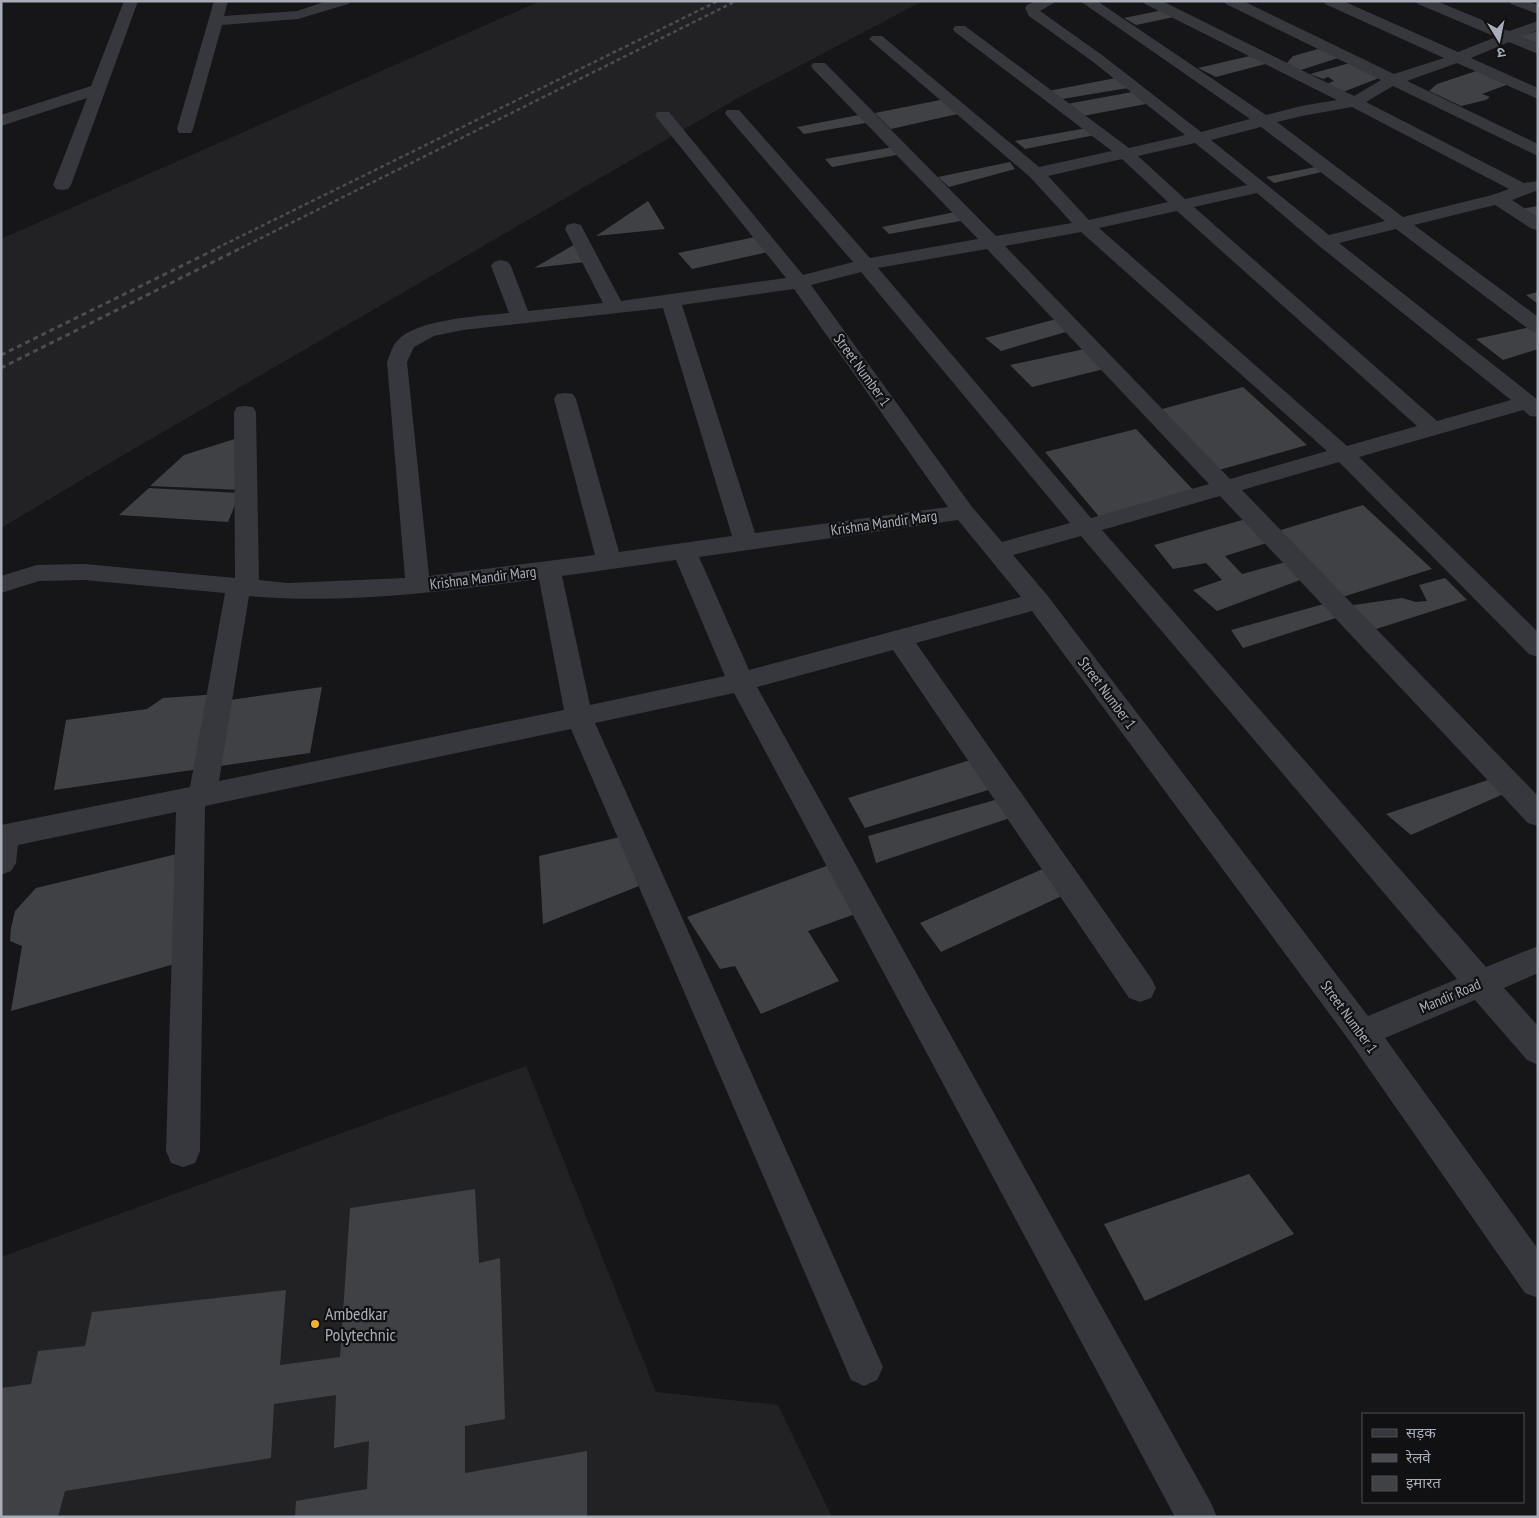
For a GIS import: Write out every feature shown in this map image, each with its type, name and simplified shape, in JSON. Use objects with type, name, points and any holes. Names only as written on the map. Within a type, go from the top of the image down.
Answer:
[{"type":"street","points":[[62,185],[131,1]]},
{"type":"street","points":[[185,129],[221,1]]},
{"type":"street","points":[[216,21],[298,15],[343,1]]},
{"type":"street","points":[[1050,1],[1032,8],[1034,13],[1097,58],[1261,187],[1325,241],[1532,406]]},
{"type":"street","points":[[1087,1],[1264,121],[1402,222],[1538,326]]},
{"type":"street","points":[[1150,1],[1354,102],[1530,186]]},
{"type":"street","points":[[1231,1],[1538,151]]},
{"type":"street","points":[[1330,1],[1538,94]]},
{"type":"street","points":[[1423,1],[1538,49]]},
{"type":"street","points":[[1516,1],[1538,10]]},
{"type":"street","points":[[1036,173],[1198,138],[1302,111],[1354,102],[1393,80],[1538,25]]},
{"type":"street","points":[[960,29],[1125,153],[1433,429]]},
{"type":"street","points":[[877,39],[1036,173],[1085,226],[1343,454],[1538,648]]},
{"type":"street","points":[[819,66],[992,242],[1224,488],[1538,814]]},
{"type":"street","points":[[1,121],[98,89]]},
{"type":"street","points":[[733,113],[866,266],[1086,527],[1538,1050]]},
{"type":"street","name":"Street Number 1","points":[[663,115],[799,282],[964,512],[1038,601],[1362,1033],[1538,1280]]},
{"type":"street","points":[[1325,241],[1498,199],[1530,186]]},
{"type":"street","points":[[418,586],[396,362],[405,344],[428,331],[463,324],[671,301],[799,282],[866,266],[1085,226],[1261,187]]},
{"type":"street","points":[[1498,199],[1538,225]]},
{"type":"street","points":[[574,228],[615,307]]},
{"type":"street","points":[[501,266],[520,317]]},
{"type":"street","points":[[671,301],[746,542]]},
{"type":"street","points":[[565,399],[609,561]]},
{"type":"street","points":[[997,552],[1433,429],[1532,406]]},
{"type":"street","points":[[183,1152],[197,796],[243,587],[246,412]]},
{"type":"street","name":"Krishna Mandir Marg","points":[[1,585],[37,573],[84,572],[288,591],[418,586],[549,570],[964,512]]},
{"type":"street","points":[[684,550],[741,682],[1197,1517]]},
{"type":"street","points":[[549,570],[580,717],[864,1367]]},
{"type":"street","points":[[2,845],[197,796],[741,682],[1038,601]]},
{"type":"street","points":[[899,639],[1140,988]]},
{"type":"street","name":"Mandir Road","points":[[1362,1033],[1538,958]]},
{"type":"shaded area","points":[[540,1],[923,1],[738,98],[1,528],[1,239]]},
{"type":"shaded area","name":"Ambedkar Polytechnic","points":[[526,1066],[656,1392],[778,1405],[832,1517],[1,1517],[1,1257]]},
{"type":"building","points":[[1163,10],[1174,17],[1136,25],[1124,18]]},
{"type":"building","points":[[1538,31],[1538,43],[1518,37]]},
{"type":"building","points":[[1318,49],[1338,58],[1298,71],[1285,65],[1293,56]]},
{"type":"building","points":[[1254,55],[1269,63],[1216,77],[1198,68]]},
{"type":"building","points":[[1350,63],[1379,78],[1343,92],[1326,84],[1334,81],[1328,77],[1323,79],[1310,74]]},
{"type":"building","points":[[1479,70],[1509,84],[1482,94],[1490,97],[1486,100],[1461,106],[1429,91],[1437,84]]},
{"type":"building","points":[[1116,78],[1128,88],[1062,99],[1048,91]]},
{"type":"building","points":[[1132,92],[1146,104],[1083,116],[1067,104]]},
{"type":"building","points":[[945,99],[962,113],[891,129],[875,113]]},
{"type":"building","points":[[869,113],[877,121],[804,134],[797,127]]},
{"type":"building","points":[[1087,128],[1095,135],[1025,149],[1015,141]]},
{"type":"building","points":[[899,146],[907,153],[832,167],[825,159]]},
{"type":"building","points":[[1010,162],[1015,169],[949,187],[938,177]]},
{"type":"building","points":[[1320,166],[1326,171],[1274,183],[1266,177]]},
{"type":"building","points":[[648,201],[665,229],[596,236]]},
{"type":"building","points":[[1538,206],[1538,218],[1521,209]]},
{"type":"building","points":[[960,211],[966,220],[889,234],[882,227]]},
{"type":"building","points":[[755,237],[768,252],[692,269],[678,253]]},
{"type":"building","points":[[577,243],[585,262],[534,268]]},
{"type":"building","points":[[1538,292],[1538,304],[1526,295]]},
{"type":"building","points":[[1064,317],[1076,329],[1001,351],[985,338]]},
{"type":"building","points":[[1531,327],[1538,331],[1538,349],[1503,360],[1476,339]]},
{"type":"building","points":[[1094,347],[1112,367],[1032,387],[1010,365]]},
{"type":"building","points":[[1243,387],[1307,445],[1212,472],[1151,412]]},
{"type":"building","points":[[1136,429],[1196,493],[1101,519],[1045,452]]},
{"type":"building","points":[[241,437],[242,490],[150,486],[184,455]]},
{"type":"building","points":[[149,488],[240,493],[228,522],[119,515]]},
{"type":"building","points":[[1363,505],[1432,569],[1336,599],[1271,533]]},
{"type":"building","points":[[1246,519],[1270,542],[1225,556],[1242,574],[1289,561],[1303,579],[1217,611],[1193,590],[1222,580],[1206,563],[1173,569],[1154,545]]},
{"type":"building","points":[[1445,578],[1467,600],[1370,631],[1347,606],[1402,598],[1416,602],[1427,601],[1419,585]]},
{"type":"building","points":[[1331,602],[1342,616],[1243,648],[1231,630]]},
{"type":"building","points":[[322,687],[310,753],[54,790],[66,720],[147,709],[163,698],[219,694],[230,700]]},
{"type":"building","points":[[980,757],[998,787],[865,828],[848,798]]},
{"type":"building","points":[[1497,777],[1508,792],[1411,835],[1386,814]]},
{"type":"building","points":[[1002,798],[1013,817],[876,863],[868,836]]},
{"type":"building","points":[[620,837],[639,886],[543,924],[539,856]]},
{"type":"building","points":[[181,853],[178,963],[11,1011],[22,946],[10,941],[11,928],[15,911],[36,888]]},
{"type":"building","points":[[832,864],[858,913],[808,931],[839,981],[761,1014],[735,966],[720,969],[687,917]]},
{"type":"building","points":[[1047,867],[1064,895],[941,952],[920,923]]},
{"type":"building","points":[[1249,1174],[1294,1234],[1145,1301],[1104,1224]]},
{"type":"building","points":[[475,1189],[479,1263],[500,1258],[505,1419],[465,1426],[465,1473],[587,1451],[587,1517],[295,1517],[296,1501],[367,1489],[369,1441],[334,1448],[336,1395],[274,1404],[271,1458],[65,1491],[58,1517],[1,1517],[1,1388],[31,1384],[38,1351],[85,1346],[92,1312],[286,1290],[280,1365],[340,1357],[350,1208]]},
{"type":"railway","points":[[217,248],[718,1]]},
{"type":"railway","points":[[241,248],[736,1]]},
{"type":"railway","points":[[1,355],[220,247]]},
{"type":"railway","points":[[1,368],[241,248]]},
{"type":"place","name":"Ambedkar Polytechnic","points":[[315,1324]]}]
